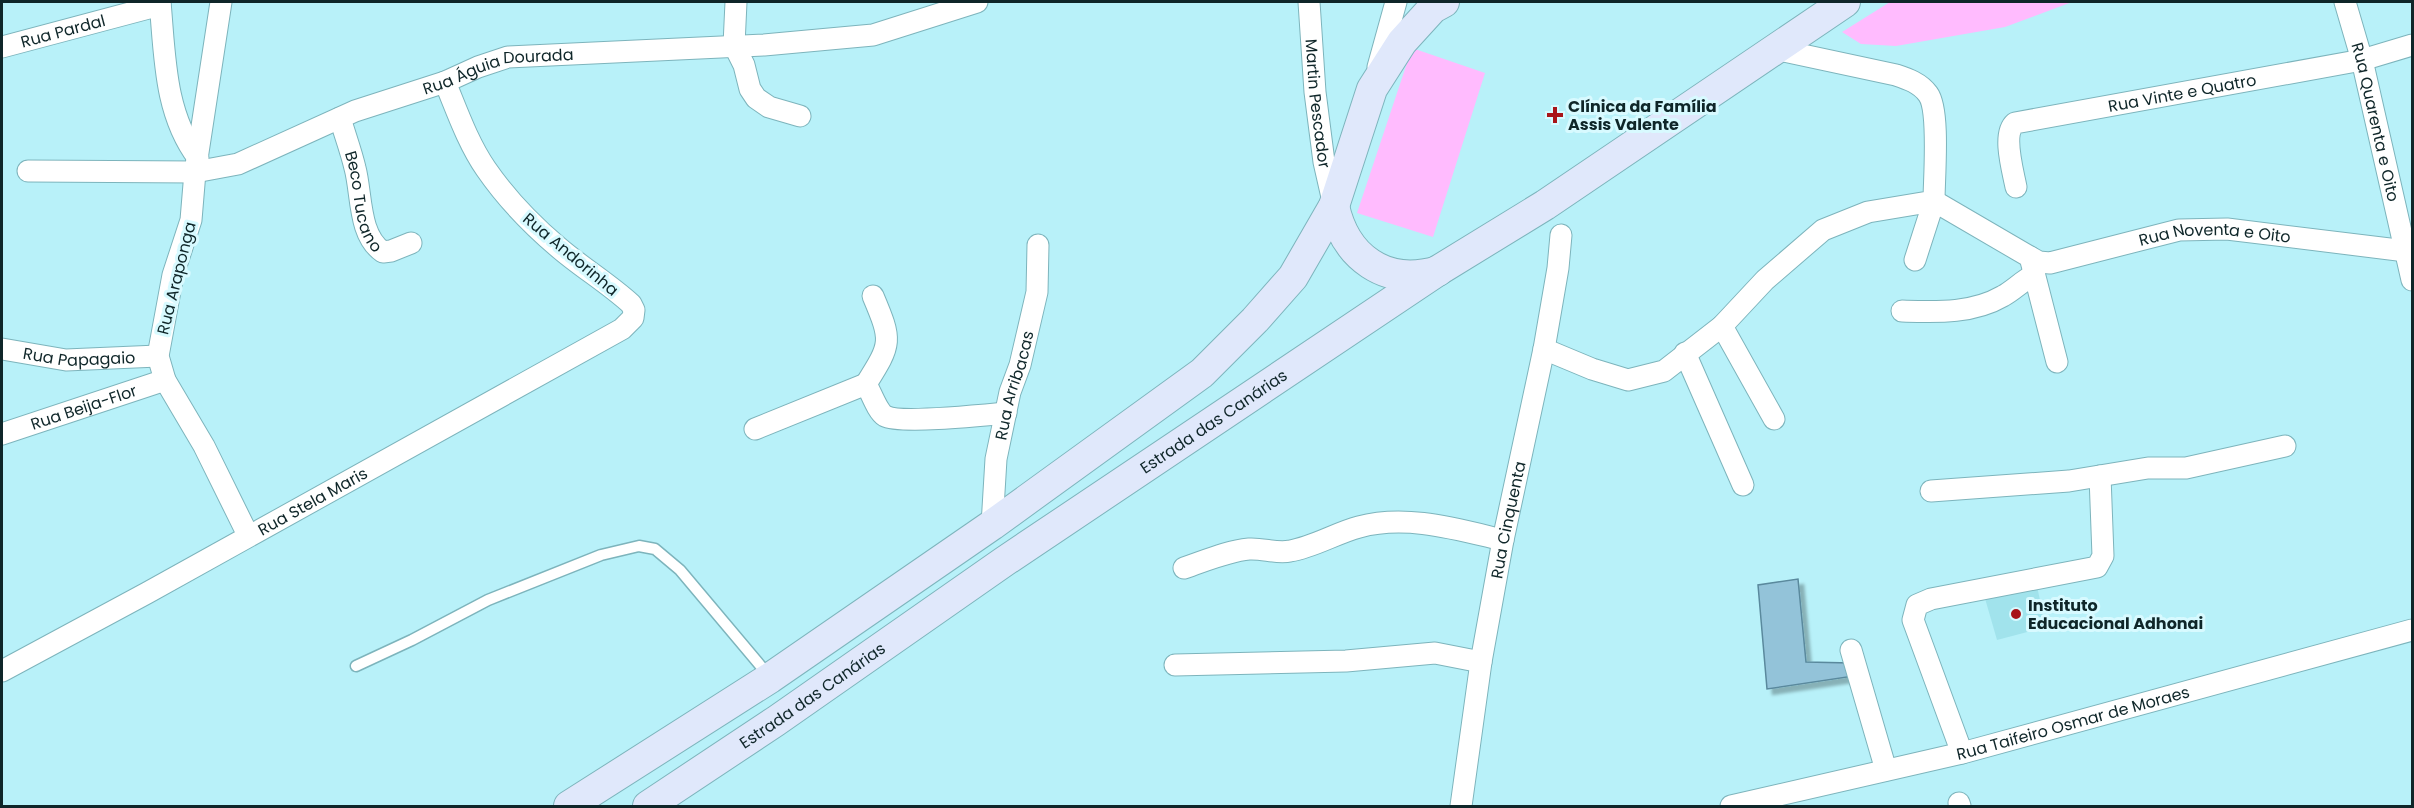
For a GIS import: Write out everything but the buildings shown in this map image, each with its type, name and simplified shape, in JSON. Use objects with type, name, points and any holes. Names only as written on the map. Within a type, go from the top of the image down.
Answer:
[{"type":"main road","points":[[569,807],[760,684],[992,525],[1202,373],[1255,320],[1293,277],[1334,206],[1372,89],[1402,42],[1433,8],[1444,2]]},
{"type":"main road","points":[[1779,46],[1796,28],[1805,2]]},
{"type":"main road","name":"Estrada das Canárias","points":[[648,807],[776,721],[1005,561],[1439,270],[1545,205],[1845,2]]},
{"type":"main road","points":[[1334,206],[1338,223],[1346,239],[1356,253],[1371,264],[1387,272],[1404,275],[1422,275],[1439,270]]},
{"type":"main road","points":[[760,684],[776,721]]},
{"type":"street","name":"Rua Araponga","points":[[221,2],[191,220],[173,275],[158,356],[165,380],[204,446],[248,535]]},
{"type":"street","points":[[736,2],[734,45],[744,65],[750,89],[756,98],[769,107],[800,116]]},
{"type":"street","name":"Rua Águia Dourada","points":[[28,171],[238,164],[340,118],[508,57],[764,45],[873,35],[977,2]]},
{"type":"street","name":"Martin Pescador","points":[[1309,2],[1315,92],[1324,162],[1334,206]]},
{"type":"street","points":[[1372,89],[1396,2]]},
{"type":"street","name":"Rua Quarenta e Oito","points":[[2345,2],[2362,60],[2407,241],[2412,280]]},
{"type":"street","points":[[160,3],[172,107],[197,165]]},
{"type":"street","name":"Rua Pardal","points":[[2,47],[160,3]]},
{"type":"street","name":"Rua Vinte e Quatro","points":[[2016,187],[2008,135],[2011,125],[2015,123],[2362,60],[2412,45]]},
{"type":"street","points":[[1779,46],[1910,79],[1930,96],[1935,114],[1934,201],[1915,260]]},
{"type":"street","name":"Rua Andorinha","points":[[444,82],[485,168],[509,199],[558,248],[631,303],[634,310],[633,318],[622,329]]},
{"type":"street","name":"Beco Tucano","points":[[340,118],[356,169],[364,223],[371,240],[382,252],[411,243]]},
{"type":"street","points":[[1544,350],[1628,380],[1664,371],[1722,326],[1765,280],[1823,230],[1868,212],[1934,201],[2032,266],[2057,362]]},
{"type":"street","name":"Rua Noventa e Oito","points":[[2032,266],[2039,262],[2050,262],[2179,230],[2196,228],[2407,241]]},
{"type":"street","name":"Rua Cinquenta","points":[[1461,807],[1481,662],[1503,540],[1544,350],[1558,268],[1561,235]]},
{"type":"street","name":"Rua Arribacas","points":[[992,525],[996,459],[1037,291],[1038,245]]},
{"type":"street","points":[[1902,310],[1947,312],[1979,306],[2002,297],[2024,280],[2032,266]]},
{"type":"street","points":[[755,429],[866,384],[884,355],[888,341],[887,328],[873,296]]},
{"type":"street","points":[[1722,326],[1774,419]]},
{"type":"street","name":"Rua Stela Maris","points":[[2,671],[622,329]]},
{"type":"street","name":"Rua Papagaio","points":[[2,349],[66,360],[158,356]]},
{"type":"street","points":[[1685,353],[1743,485]]},
{"type":"street","name":"Rua Beija-Flor","points":[[2,434],[165,380]]},
{"type":"street","points":[[866,384],[880,411],[888,417],[922,418],[1006,413]]},
{"type":"street","points":[[1931,491],[2069,481],[2148,468],[2186,468],[2285,446]]},
{"type":"street","points":[[1962,753],[1913,620],[1914,611],[1917,605],[1931,599],[2097,567],[2103,556],[2100,476]]},
{"type":"street","points":[[1184,568],[1242,550],[1283,552],[1296,550],[1376,523],[1401,521],[1428,524],[1503,540]]},
{"type":"street","name":"Rua Taifeiro Osmar de Moraes","points":[[1731,807],[1962,753],[2412,630]]},
{"type":"street","points":[[1851,650],[1886,770]]},
{"type":"street","points":[[1175,665],[1346,661],[1435,653],[1481,662]]},
{"type":"lane","points":[[356,666],[488,600],[601,555],[639,546],[655,549],[680,570],[760,684]]},
{"type":"shaded area","points":[[1890,2],[2072,2],[2005,27],[1896,46],[1861,44],[1842,32]]},
{"type":"shaded area","points":[[1412,48],[1485,73],[1433,237],[1357,213]]},
{"type":"shaded area","name":"Instituto Educacional Adhonai","points":[[2036,582],[2046,627],[1997,640],[1984,595]]},
{"type":"place","name":"Clínica da Família Assis Valente","points":[[1555,115]]},
{"type":"place","name":"Instituto Educacional Adhonai","points":[[2016,614]]}]
